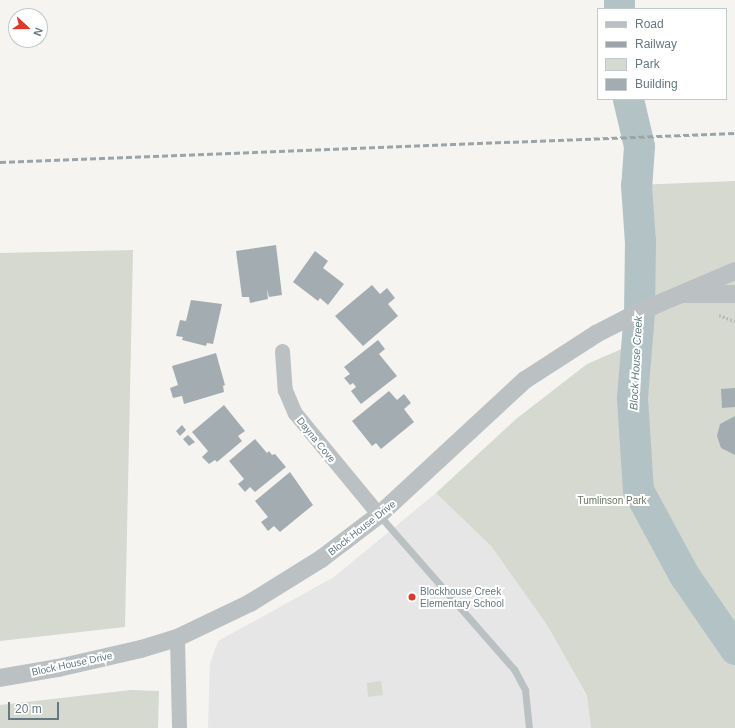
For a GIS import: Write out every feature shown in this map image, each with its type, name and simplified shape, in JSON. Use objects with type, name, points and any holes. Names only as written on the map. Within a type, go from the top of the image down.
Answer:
[{"type":"street","name":"Block House Drive","points":[[0,678],[58,668],[176,638],[250,603],[322,559],[379,515],[524,380],[596,334],[679,294],[735,270]]},
{"type":"street","name":"Block House Drive","points":[[679,294],[735,294]]},
{"type":"street","name":"Dayna Cove","points":[[282,351],[285,390],[295,413],[379,515]]},
{"type":"street","points":[[176,638],[179,728]]},
{"type":"lane","points":[[379,515],[514,669],[525,690],[529,728]]},
{"type":"path","points":[[719,314],[735,321]]},
{"type":"shaded area","name":"Blockhouse Creek Elementary School","points":[[436,493],[491,546],[547,625],[587,697],[591,728],[208,728],[210,664],[218,641],[334,577]]},
{"type":"green space","name":"Tumlinson Park","points":[[735,181],[735,728],[591,728],[587,696],[547,625],[491,546],[436,493],[516,419],[587,364],[640,341],[640,242],[636,185]]},
{"type":"green space","points":[[133,250],[125,627],[0,641],[0,253]]},
{"type":"green space","points":[[381,681],[383,695],[368,697],[367,683]]},
{"type":"green space","points":[[131,690],[159,691],[158,728],[0,728],[0,705]]},
{"type":"building","points":[[276,245],[282,295],[269,297],[267,289],[268,299],[250,303],[249,297],[242,297],[236,251]]},
{"type":"building","points":[[315,251],[328,261],[323,268],[344,284],[328,305],[320,298],[318,301],[293,282]]},
{"type":"building","points":[[372,285],[380,294],[387,288],[395,298],[388,304],[398,316],[363,346],[335,316]]},
{"type":"building","points":[[191,300],[222,304],[213,344],[207,343],[206,346],[182,340],[183,337],[176,336],[180,320],[186,321]]},
{"type":"building","points":[[378,340],[385,349],[379,354],[397,376],[361,404],[351,391],[356,387],[353,383],[350,385],[344,378],[350,374],[344,367]]},
{"type":"building","points":[[216,353],[225,385],[223,386],[224,392],[184,404],[182,396],[173,398],[170,388],[178,385],[172,366]]},
{"type":"building","points":[[735,388],[735,407],[722,408],[721,389]]},
{"type":"building","points":[[389,391],[397,400],[404,394],[411,403],[404,409],[414,422],[381,449],[376,443],[372,446],[352,421]]},
{"type":"building","points":[[224,405],[245,431],[238,436],[242,441],[217,462],[215,460],[209,464],[202,457],[208,451],[192,432]]},
{"type":"building","points":[[735,416],[735,455],[721,448],[717,436],[720,424]]},
{"type":"building","points":[[182,425],[186,430],[180,436],[176,431]]},
{"type":"building","points":[[188,435],[195,442],[189,446],[183,439]]},
{"type":"building","points":[[255,439],[267,453],[269,451],[272,455],[275,454],[286,467],[255,492],[250,487],[245,492],[238,484],[244,479],[229,461]]},
{"type":"building","points":[[290,472],[313,505],[280,532],[274,526],[268,531],[261,522],[268,517],[255,501]]},
{"type":"waterway","name":"Block House Creek","points":[[619,0],[619,8]]},
{"type":"waterway","name":"Block House Creek","points":[[628,100],[639,146],[636,185],[640,242],[639,312],[632,398],[638,490],[684,575],[735,649]]},
{"type":"railway","points":[[0,162],[735,133]]},
{"type":"place","name":"Blockhouse Creek Elementary School","points":[[412,597]]}]
